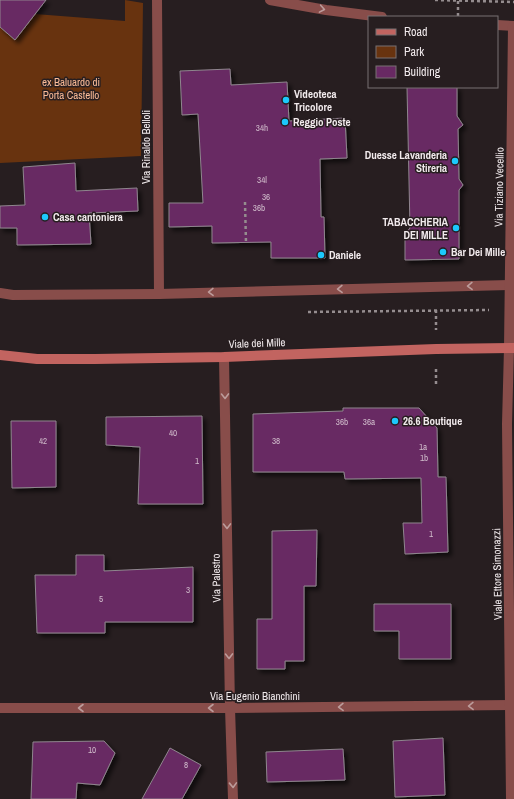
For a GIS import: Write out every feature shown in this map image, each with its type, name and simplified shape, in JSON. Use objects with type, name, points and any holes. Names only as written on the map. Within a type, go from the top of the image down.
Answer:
[{"type":"main road","name":"Viale dei Mille","points":[[0,355],[37,359],[224,357],[436,349],[512,348]]},
{"type":"street","name":"Via Rinaldo Belloli","points":[[158,0],[159,294]]},
{"type":"street","points":[[270,0],[326,10],[374,16]]},
{"type":"street","points":[[498,25],[513,26]]},
{"type":"street","name":"Via Tiziano Vecellio","points":[[512,348],[509,285],[513,26]]},
{"type":"street","points":[[0,293],[13,295],[159,294],[509,285]]},
{"type":"street","name":"Viale Ettore Simonazzi","points":[[511,799],[512,706],[507,424],[512,348]]},
{"type":"street","name":"Via Palestro","points":[[224,357],[233,799]]},
{"type":"street","name":"Via Eugenio Bianchini","points":[[0,708],[512,706]]},
{"type":"path","points":[[435,0],[514,2]]},
{"type":"path","points":[[458,1],[458,16]]},
{"type":"path","points":[[245,202],[246,243]]},
{"type":"green space","name":"ex Baluardo di Porta Castello","points":[[125,0],[143,3],[141,156],[0,163],[0,27],[15,40],[35,14],[125,21]]},
{"type":"building","points":[[0,0],[46,0],[15,40],[0,27]]},
{"type":"building","points":[[230,69],[231,85],[287,82],[289,121],[345,118],[347,158],[320,159],[321,217],[324,217],[325,258],[271,258],[271,242],[212,243],[212,226],[169,227],[169,203],[203,203],[198,114],[182,115],[180,71]]},
{"type":"building","points":[[407,88],[457,88],[457,116],[463,125],[458,129],[459,179],[463,185],[459,190],[459,259],[405,260],[405,234],[410,228]]},
{"type":"building","points":[[75,163],[76,191],[137,188],[138,211],[89,213],[91,244],[17,245],[17,228],[0,228],[0,206],[25,205],[23,167]]},
{"type":"building","points":[[343,408],[419,408],[437,428],[438,477],[446,477],[448,552],[405,554],[403,523],[422,523],[421,478],[345,479],[344,472],[253,472],[253,414],[343,411]]},
{"type":"building","points":[[202,416],[203,504],[138,504],[140,447],[106,445],[106,417]]},
{"type":"building","points":[[11,421],[56,421],[56,487],[12,488]]},
{"type":"building","points":[[317,530],[316,586],[304,586],[304,661],[285,661],[285,669],[257,669],[257,619],[272,619],[272,531]]},
{"type":"building","points":[[76,555],[104,555],[104,571],[193,567],[193,622],[105,622],[105,633],[37,633],[35,575],[76,575]]},
{"type":"building","points":[[374,604],[451,604],[451,659],[399,659],[399,631],[374,631]]},
{"type":"building","points":[[443,738],[445,795],[395,797],[393,741]]},
{"type":"building","points":[[104,741],[115,753],[100,785],[77,783],[76,799],[31,799],[33,742]]},
{"type":"building","points":[[170,748],[201,765],[182,799],[142,799]]},
{"type":"building","points":[[343,749],[345,780],[267,782],[266,752]]},
{"type":"place","name":"Videoteca Tricolore","points":[[286,100]]},
{"type":"place","name":"Reggio Poste","points":[[285,122]]},
{"type":"place","name":"Duesse Lavanderia Stireria","points":[[455,161]]},
{"type":"place","name":"Casa cantoniera","points":[[45,217]]},
{"type":"place","name":"TABACCHERIA DEI MILLE","points":[[456,228]]},
{"type":"place","name":"Bar Dei Mille","points":[[443,252]]},
{"type":"place","name":"Daniele","points":[[321,255]]},
{"type":"place","name":"26.6 Boutique","points":[[395,421]]}]
